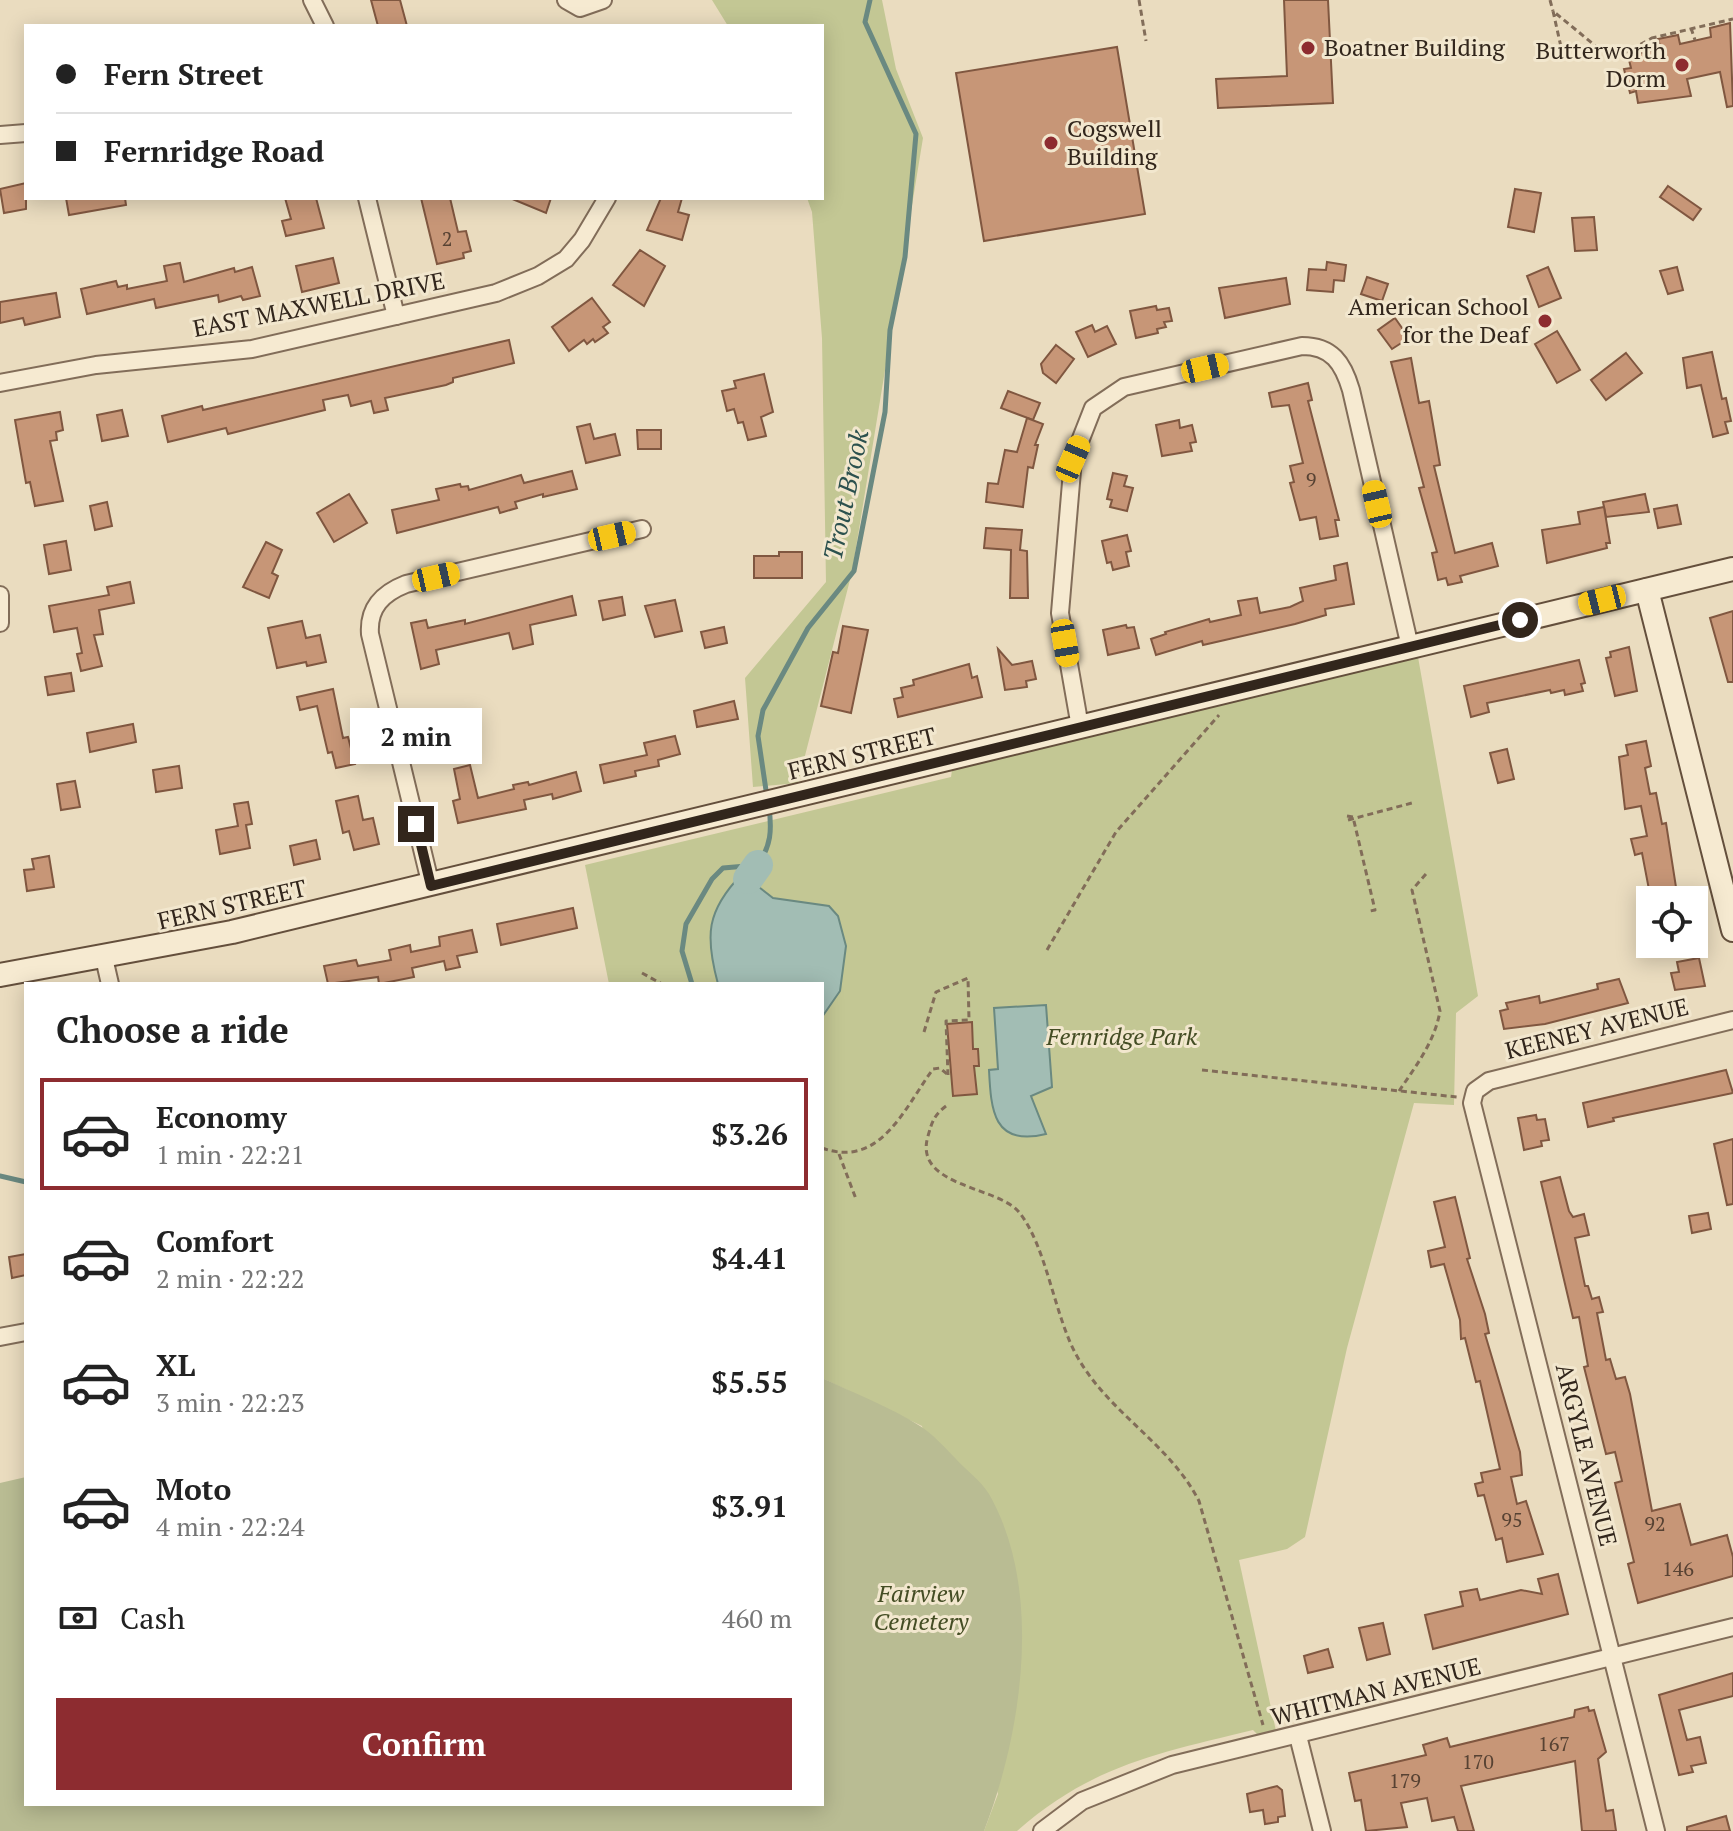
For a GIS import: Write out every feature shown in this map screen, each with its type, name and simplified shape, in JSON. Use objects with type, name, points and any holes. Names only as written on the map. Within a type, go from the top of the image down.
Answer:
[{"type":"street","points":[[312,0],[324,24]]},
{"type":"street","points":[[566,0],[587,8],[603,0]]},
{"type":"street","points":[[587,8],[590,24]]},
{"type":"street","points":[[0,135],[24,133]]},
{"type":"street","points":[[367,200],[396,316]]},
{"type":"street","name":"EAST MAXWELL DRIVE","points":[[0,383],[96,365],[252,349],[496,293],[538,276],[566,259],[582,240],[606,200]]},
{"type":"street","points":[[1080,727],[1060,613],[1073,459],[1093,408],[1124,387],[1302,346],[1331,353],[1343,367],[1351,390],[1410,647]]},
{"type":"street","points":[[431,886],[371,642],[369,621],[373,610],[389,592],[406,584],[642,529]]},
{"type":"street","name":"FERN STREET","points":[[0,975],[104,958],[431,886],[1733,569]]},
{"type":"street","points":[[1647,590],[1733,930]]},
{"type":"street","points":[[0,595],[0,623]]},
{"type":"street","points":[[104,958],[110,982]]},
{"type":"street","name":"KEENEY AVENUE","points":[[1475,1091],[1489,1081],[1733,1020]]},
{"type":"street","name":"ARGYLE AVENUE","points":[[1475,1091],[1472,1103],[1656,1831]]},
{"type":"street","points":[[0,1337],[24,1332]]},
{"type":"street","name":"WHITMAN AVENUE","points":[[1042,1831],[1082,1801],[1134,1778],[1733,1627]]},
{"type":"street","points":[[1298,1736],[1322,1831]]},
{"type":"path","points":[[1139,0],[1146,41]]},
{"type":"path","points":[[1550,0],[1563,56]]},
{"type":"path","points":[[1553,11],[1598,48],[1623,54],[1652,38],[1733,19]]},
{"type":"path","points":[[1691,28],[1695,40]]},
{"type":"path","points":[[1652,38],[1655,53],[1661,52]]},
{"type":"path","points":[[1047,950],[1116,832],[1223,710]]},
{"type":"path","points":[[1348,818],[1412,803]]},
{"type":"path","points":[[1353,817],[1375,910],[1370,911]]},
{"type":"path","points":[[1399,1091],[1422,1056],[1437,1026],[1440,1011],[1412,890],[1426,874]]},
{"type":"path","points":[[642,973],[658,982]]},
{"type":"path","points":[[824,1149],[845,1154],[884,1140],[933,1069],[940,1068],[950,1076],[946,1021],[969,1020],[968,978],[936,992],[924,1032]]},
{"type":"path","points":[[1202,1070],[1457,1097]]},
{"type":"path","points":[[946,1106],[934,1115],[926,1141],[931,1162],[947,1177],[1017,1210],[1029,1231],[1075,1354],[1110,1405],[1166,1451],[1185,1474],[1199,1501],[1265,1733]]},
{"type":"path","points":[[838,1153],[856,1199]]},
{"type":"green space","points":[[712,0],[882,0],[896,69],[923,138],[852,572],[798,783],[753,787],[745,678],[826,582],[822,338],[812,212],[808,200],[824,200],[824,24],[727,24]]},
{"type":"green space","name":"Fernridge Park","points":[[1418,657],[1478,996],[1456,1013],[1454,1105],[1414,1103],[1347,1348],[1305,1537],[1287,1549],[1239,1560],[1276,1731],[1258,1735],[1253,1730],[1128,1764],[1072,1791],[1017,1831],[984,1831],[998,1794],[922,1426],[824,1379],[824,982],[609,982],[585,865],[951,777],[952,770]]},
{"type":"green space","name":"Fairview Cemetery","points":[[824,1379],[897,1413],[930,1433],[986,1489],[1006,1532],[1017,1573],[1022,1617],[1021,1662],[1017,1707],[997,1792],[984,1831],[0,1831],[0,1483],[24,1477],[24,1806],[824,1806]]},
{"type":"water","points":[[742,874],[773,898],[829,906],[838,916],[846,946],[840,991],[824,1014],[824,982],[718,982],[710,938],[715,912]]},
{"type":"water","points":[[1046,1005],[1052,1087],[1031,1096],[1046,1134],[1028,1137],[1015,1135],[998,1122],[991,1099],[989,1070],[998,1069],[994,1008]]},
{"type":"building","points":[[371,0],[400,0],[406,24],[377,24]]},
{"type":"building","name":"Boatner Building","points":[[1284,0],[1328,0],[1333,103],[1218,108],[1216,79],[1287,76]]},
{"type":"building","name":"Butterworth Dorm","points":[[1730,23],[1733,106],[1727,107],[1720,72],[1687,79],[1691,96],[1638,103],[1636,91],[1630,93],[1624,69],[1631,68],[1628,56],[1661,49],[1658,39],[1678,35],[1680,44],[1711,37],[1710,28]]},
{"type":"building","name":"Cogswell Building","points":[[1117,47],[1145,214],[984,241],[956,73]]},
{"type":"building","points":[[24,183],[26,209],[4,213],[0,189]]},
{"type":"building","points":[[1668,186],[1701,209],[1693,220],[1660,197]]},
{"type":"building","points":[[1515,189],[1541,193],[1534,232],[1508,227]]},
{"type":"building","points":[[66,200],[125,200],[126,205],[69,215]]},
{"type":"building","points":[[286,200],[317,200],[324,228],[286,236],[282,221],[291,219]]},
{"type":"building","points":[[421,200],[450,200],[458,232],[466,231],[471,251],[463,253],[464,258],[437,264]]},
{"type":"building","points":[[515,200],[550,200],[546,213]]},
{"type":"building","points":[[660,200],[681,200],[678,212],[689,215],[682,240],[647,230]]},
{"type":"building","points":[[1594,217],[1597,250],[1575,251],[1572,218]]},
{"type":"building","points":[[640,250],[665,266],[644,306],[613,285]]},
{"type":"building","points":[[333,258],[339,283],[302,292],[296,266]]},
{"type":"building","points":[[1327,262],[1346,265],[1344,281],[1334,280],[1333,292],[1307,290],[1309,269],[1326,270]]},
{"type":"building","points":[[180,263],[184,282],[234,268],[235,272],[252,267],[260,296],[243,300],[241,296],[219,302],[218,295],[156,308],[154,299],[87,314],[81,289],[116,281],[118,287],[127,285],[127,289],[167,281],[164,266]]},
{"type":"building","points":[[1548,267],[1561,298],[1539,307],[1527,276]]},
{"type":"building","points":[[1677,267],[1683,290],[1668,294],[1660,271]]},
{"type":"building","points":[[1367,277],[1388,284],[1382,301],[1361,294]]},
{"type":"building","points":[[1286,278],[1290,304],[1225,318],[1219,288]]},
{"type":"building","points":[[56,293],[60,317],[25,325],[23,318],[0,323],[0,302]]},
{"type":"building","points":[[592,298],[610,322],[603,327],[608,333],[595,342],[593,339],[587,344],[584,340],[569,351],[552,327]]},
{"type":"building","points":[[1156,306],[1157,310],[1169,308],[1172,321],[1164,322],[1166,327],[1157,329],[1158,333],[1136,338],[1130,311]]},
{"type":"building","points":[[1395,318],[1409,338],[1392,349],[1378,330]]},
{"type":"building","points":[[1092,325],[1095,332],[1107,326],[1116,344],[1088,357],[1076,332]]},
{"type":"building","points":[[1557,331],[1580,370],[1557,383],[1535,344]]},
{"type":"building","points":[[509,340],[514,363],[453,378],[453,382],[446,385],[385,398],[388,410],[374,413],[371,401],[351,406],[348,395],[323,400],[325,410],[228,434],[226,428],[168,442],[162,416],[202,406],[203,410]]},
{"type":"building","points":[[1056,345],[1074,359],[1056,383],[1043,373],[1041,364]]},
{"type":"building","points":[[1712,352],[1722,399],[1726,398],[1731,421],[1725,422],[1728,433],[1713,437],[1701,385],[1687,388],[1683,358]]},
{"type":"building","points":[[1626,353],[1642,373],[1606,400],[1591,380]]},
{"type":"building","points":[[1411,358],[1419,403],[1429,401],[1440,465],[1434,466],[1455,553],[1492,543],[1498,566],[1460,576],[1462,582],[1448,585],[1446,578],[1438,580],[1432,553],[1437,552],[1419,488],[1424,487],[1391,362]]},
{"type":"building","points":[[764,374],[773,412],[761,417],[766,436],[748,440],[743,422],[738,423],[734,409],[727,411],[722,391],[736,388],[734,381]]},
{"type":"building","points":[[1308,383],[1312,400],[1308,401],[1339,520],[1335,520],[1338,536],[1320,539],[1316,517],[1300,520],[1290,483],[1294,482],[1290,466],[1303,463],[1289,405],[1272,407],[1269,393]]},
{"type":"building","points":[[1008,391],[1040,403],[1033,420],[1001,408]]},
{"type":"building","points":[[122,410],[128,436],[102,441],[97,415]]},
{"type":"building","points":[[60,412],[63,430],[56,432],[57,440],[50,441],[63,501],[35,506],[30,482],[26,483],[15,420]]},
{"type":"building","points":[[1027,418],[1043,424],[1035,445],[1038,445],[1033,468],[1028,467],[1023,507],[986,502],[988,483],[998,484],[1005,450],[1017,452]]},
{"type":"building","points":[[1179,420],[1180,428],[1192,425],[1196,442],[1190,443],[1192,451],[1162,456],[1156,425]]},
{"type":"building","points":[[590,424],[594,439],[615,434],[620,455],[586,463],[577,427]]},
{"type":"building","points":[[637,430],[661,430],[661,449],[638,449]]},
{"type":"building","points":[[572,471],[577,489],[515,502],[517,508],[500,513],[498,507],[397,533],[392,510],[439,500],[436,489],[460,484],[461,487],[468,486],[469,490],[521,475],[524,483]]},
{"type":"building","points":[[1113,473],[1127,476],[1124,486],[1133,488],[1127,511],[1110,507],[1112,500],[1107,499]]},
{"type":"building","points":[[349,494],[367,523],[334,542],[317,513]]},
{"type":"building","points":[[1645,494],[1649,512],[1606,517],[1603,502]]},
{"type":"building","points":[[107,502],[112,526],[95,530],[90,506]]},
{"type":"building","points":[[1677,505],[1681,524],[1658,528],[1654,509]]},
{"type":"building","points":[[1604,507],[1610,543],[1606,543],[1607,548],[1547,563],[1542,530],[1580,524],[1578,512]]},
{"type":"building","points":[[986,528],[1022,530],[1020,550],[1027,551],[1028,598],[1010,598],[1011,550],[984,548]]},
{"type":"building","points":[[1127,535],[1131,551],[1126,552],[1129,566],[1113,570],[1111,562],[1107,563],[1102,541]]},
{"type":"building","points":[[66,541],[71,570],[49,574],[44,545]]},
{"type":"building","points":[[266,542],[282,550],[272,573],[278,576],[269,598],[243,587]]},
{"type":"building","points":[[779,552],[802,552],[802,578],[754,578],[754,556],[779,556]]},
{"type":"building","points":[[1347,563],[1354,604],[1325,609],[1326,615],[1295,624],[1203,645],[1202,641],[1156,655],[1151,639],[1165,632],[1209,619],[1210,622],[1241,615],[1238,601],[1257,598],[1260,613],[1290,607],[1303,601],[1300,588],[1336,580],[1334,566]]},
{"type":"building","points":[[130,582],[134,603],[99,610],[103,634],[94,635],[102,666],[81,671],[77,654],[82,653],[77,628],[54,632],[49,606],[109,595],[107,587]]},
{"type":"building","points":[[572,596],[576,615],[530,625],[533,644],[513,649],[509,633],[436,650],[439,664],[421,669],[411,623],[426,620],[428,628],[465,620],[465,624]]},
{"type":"building","points":[[622,597],[625,615],[603,620],[599,601]]},
{"type":"building","points":[[675,600],[682,631],[655,637],[645,606]]},
{"type":"building","points":[[1733,611],[1733,682],[1728,682],[1710,618]]},
{"type":"building","points":[[302,621],[306,638],[320,635],[326,662],[307,666],[306,662],[277,668],[268,628]]},
{"type":"building","points":[[1126,625],[1127,628],[1134,627],[1139,648],[1108,655],[1103,630]]},
{"type":"building","points":[[843,626],[868,630],[851,713],[821,706],[833,652],[838,653]]},
{"type":"building","points":[[724,627],[727,643],[705,648],[701,632]]},
{"type":"building","points":[[1629,647],[1637,691],[1615,696],[1606,658],[1611,657],[1610,652]]},
{"type":"building","points":[[998,649],[1012,665],[1032,661],[1036,679],[1026,681],[1027,687],[1005,690]]},
{"type":"building","points":[[1579,660],[1585,683],[1581,684],[1583,691],[1565,695],[1564,690],[1551,693],[1550,690],[1487,703],[1489,712],[1471,717],[1464,686]]},
{"type":"building","points":[[969,664],[972,678],[977,676],[982,697],[898,717],[894,699],[903,697],[901,688],[914,685],[913,680]]},
{"type":"building","points":[[71,673],[74,691],[48,695],[45,677]]},
{"type":"building","points":[[333,689],[343,738],[348,737],[355,764],[336,768],[332,752],[328,753],[317,706],[300,710],[297,697]]},
{"type":"building","points":[[734,701],[738,719],[697,727],[694,711]]},
{"type":"building","points":[[133,724],[136,742],[90,752],[87,733]]},
{"type":"building","points":[[675,736],[680,754],[658,760],[659,766],[635,771],[636,776],[604,783],[600,765],[647,755],[644,743]]},
{"type":"building","points":[[1646,741],[1651,766],[1645,768],[1650,794],[1656,793],[1662,824],[1666,823],[1676,886],[1648,886],[1642,853],[1635,855],[1631,839],[1647,836],[1641,806],[1625,809],[1619,757],[1628,755],[1626,745]]},
{"type":"building","points":[[1507,749],[1514,779],[1498,783],[1490,753]]},
{"type":"building","points":[[470,765],[478,798],[514,789],[513,785],[528,782],[529,785],[576,772],[581,791],[553,799],[552,794],[524,800],[526,809],[458,823],[453,801],[460,799],[454,769]]},
{"type":"building","points":[[179,766],[182,788],[156,792],[153,770]]},
{"type":"building","points":[[75,781],[80,807],[61,810],[57,784]]},
{"type":"building","points":[[358,796],[363,820],[373,818],[379,844],[354,850],[349,831],[343,833],[336,801]]},
{"type":"building","points":[[248,802],[252,824],[246,825],[250,848],[220,854],[216,830],[238,826],[234,804]]},
{"type":"building","points":[[316,840],[320,859],[294,865],[290,846]]},
{"type":"building","points":[[49,856],[54,887],[27,891],[24,870],[34,869],[32,859]]},
{"type":"building","points":[[573,908],[577,928],[501,945],[497,924]]},
{"type":"building","points":[[472,930],[477,952],[457,956],[460,967],[446,970],[444,961],[412,968],[414,977],[389,982],[379,982],[378,977],[328,982],[324,966],[356,960],[358,966],[391,960],[389,950],[410,945],[411,952],[440,946],[439,937]]},
{"type":"building","points":[[1699,958],[1705,986],[1675,990],[1671,973],[1679,972],[1677,962]]},
{"type":"building","points":[[1619,979],[1628,1003],[1545,1024],[1504,1029],[1500,1011],[1508,1009],[1506,1003],[1539,996],[1540,1003],[1598,989],[1597,984]]},
{"type":"building","points":[[972,1022],[973,1049],[978,1049],[979,1066],[974,1066],[977,1094],[953,1096],[947,1024]]},
{"type":"building","points":[[1726,1070],[1733,1093],[1613,1118],[1614,1121],[1588,1127],[1583,1103]]},
{"type":"building","points":[[1536,1115],[1537,1120],[1545,1119],[1549,1140],[1541,1141],[1542,1146],[1524,1150],[1518,1118]]},
{"type":"building","points":[[1733,1139],[1733,1204],[1727,1205],[1714,1144]]},
{"type":"building","points":[[1560,1177],[1569,1211],[1573,1217],[1584,1214],[1589,1235],[1575,1238],[1585,1286],[1588,1286],[1592,1299],[1599,1297],[1603,1312],[1597,1313],[1606,1360],[1610,1359],[1616,1379],[1625,1377],[1652,1511],[1680,1504],[1691,1545],[1727,1535],[1733,1557],[1733,1576],[1638,1603],[1628,1564],[1634,1562],[1615,1483],[1622,1481],[1615,1452],[1606,1454],[1584,1367],[1588,1366],[1579,1317],[1573,1318],[1541,1182]]},
{"type":"building","points":[[1455,1197],[1470,1258],[1467,1259],[1485,1314],[1489,1333],[1485,1334],[1520,1452],[1522,1475],[1511,1477],[1517,1504],[1526,1501],[1543,1554],[1507,1562],[1502,1538],[1496,1540],[1484,1495],[1478,1496],[1475,1484],[1483,1482],[1481,1473],[1500,1469],[1480,1381],[1476,1382],[1465,1338],[1461,1339],[1460,1320],[1444,1264],[1431,1267],[1428,1251],[1445,1247],[1434,1202]]},
{"type":"building","points":[[1708,1213],[1711,1229],[1692,1233],[1689,1216]]},
{"type":"building","points":[[24,1254],[24,1275],[12,1278],[9,1257]]},
{"type":"building","points":[[1558,1574],[1568,1614],[1433,1649],[1425,1615],[1463,1606],[1460,1592],[1477,1589],[1480,1600],[1521,1590],[1542,1594],[1538,1579]]},
{"type":"building","points":[[1383,1623],[1390,1654],[1367,1660],[1359,1628]]},
{"type":"building","points":[[1328,1649],[1333,1667],[1308,1673],[1304,1656]]},
{"type":"building","points":[[1733,1673],[1733,1696],[1679,1710],[1687,1740],[1700,1737],[1706,1763],[1691,1766],[1693,1772],[1679,1775],[1659,1695]]},
{"type":"building","points":[[1588,1707],[1589,1711],[1594,1710],[1606,1752],[1598,1759],[1606,1811],[1613,1810],[1616,1831],[1582,1831],[1575,1761],[1461,1786],[1474,1831],[1458,1831],[1454,1817],[1432,1821],[1427,1798],[1401,1803],[1407,1827],[1366,1831],[1361,1800],[1355,1801],[1349,1773],[1426,1755],[1423,1745],[1447,1738],[1450,1747],[1574,1717],[1575,1710]]},
{"type":"building","points":[[1277,1786],[1282,1790],[1285,1816],[1278,1817],[1278,1822],[1265,1824],[1263,1810],[1250,1812],[1247,1794]]},
{"type":"building","points":[[1726,1816],[1730,1831],[1687,1831],[1687,1827]]},
{"type":"waterway","name":"Trout Brook","points":[[767,797],[758,736],[763,710],[808,628],[854,571],[885,412],[890,330],[905,257],[916,134],[865,22],[870,0]]},
{"type":"waterway","name":"Trout Brook","points":[[691,982],[682,951],[686,924],[712,879],[723,868],[758,865],[770,838],[769,807]]},
{"type":"waterway","points":[[748,879],[758,865]]},
{"type":"waterway","name":"Trout Brook","points":[[0,1176],[24,1182]]},
{"type":"place","name":"Boatner Building","points":[[1308,48]]},
{"type":"place","name":"Butterworth Dorm","points":[[1682,65]]},
{"type":"place","name":"Cogswell Building","points":[[1051,143]]},
{"type":"place","name":"American School for the Deaf","points":[[1545,321]]},
{"type":"route","points":[[416,824],[431,886],[1520,620]]}]
